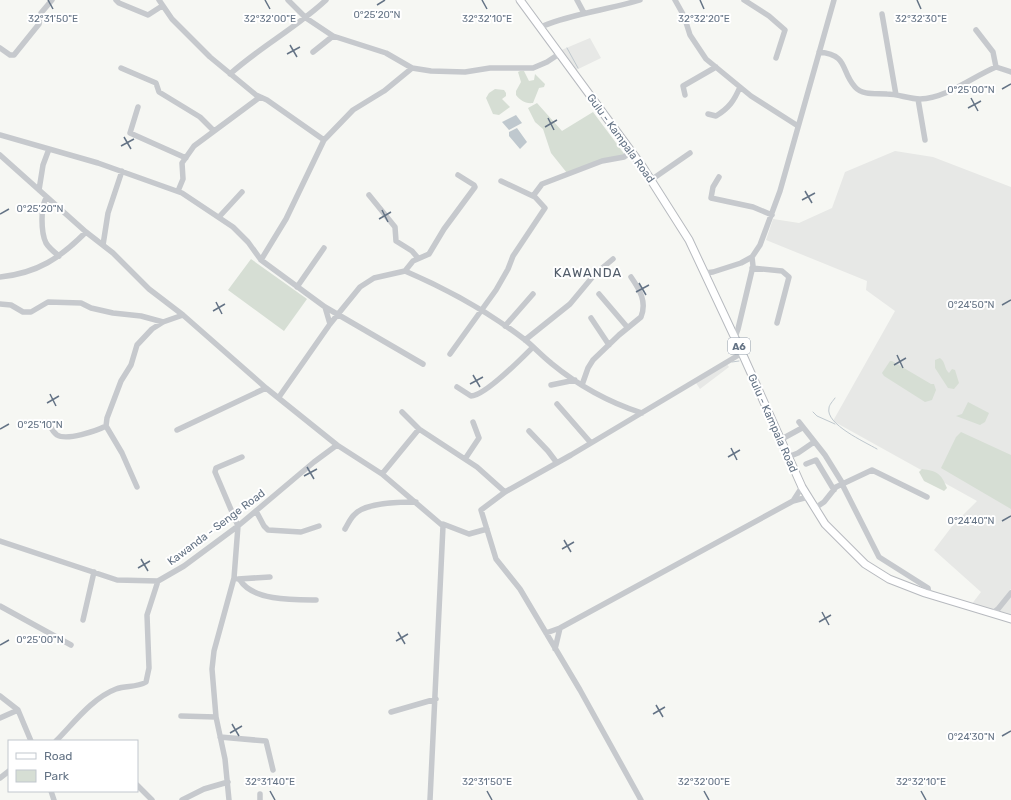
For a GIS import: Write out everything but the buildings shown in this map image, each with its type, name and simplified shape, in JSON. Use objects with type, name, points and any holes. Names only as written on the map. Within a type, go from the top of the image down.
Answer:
[{"type":"main road","name":"Gulu - Kampala Road","points":[[520,0],[651,180],[689,240],[735,337],[802,487],[815,508],[842,543],[865,564],[889,579],[929,594],[1011,619]]},
{"type":"street","points":[[0,48],[10,56],[14,55],[39,24],[41,13],[52,0]]},
{"type":"street","points":[[116,0],[145,14],[151,14],[161,3],[178,26],[230,74],[260,97],[267,100],[324,140]]},
{"type":"street","points":[[288,0],[306,18],[333,36],[386,53],[412,68],[456,72],[490,68],[529,69],[541,66],[559,54]]},
{"type":"street","points":[[230,74],[251,57],[306,18],[326,0]]},
{"type":"street","points":[[577,0],[584,13]]},
{"type":"street","points":[[539,26],[584,13],[614,8],[640,0]]},
{"type":"street","points":[[674,0],[699,51],[716,67],[766,107],[798,126]]},
{"type":"street","points":[[744,0],[769,16],[785,30],[776,58]]},
{"type":"street","points":[[705,273],[734,266],[752,257],[760,245],[772,215],[834,0]]},
{"type":"street","points":[[882,14],[896,95]]},
{"type":"street","points":[[976,30],[993,52],[996,68]]},
{"type":"street","points":[[313,52],[333,36]]},
{"type":"street","points":[[819,52],[831,53],[842,62],[853,85],[860,91],[867,94],[896,95],[918,99],[932,97],[996,68],[1011,72]]},
{"type":"street","points":[[685,95],[683,86],[716,67]]},
{"type":"street","points":[[121,68],[156,83],[159,92],[200,117],[213,130]]},
{"type":"street","points":[[261,260],[286,219],[324,140],[354,110],[384,91],[412,68]]},
{"type":"street","points":[[708,114],[716,116],[727,109],[733,102],[740,87]]},
{"type":"street","points":[[178,191],[183,179],[182,165],[197,143],[260,97]]},
{"type":"street","points":[[918,99],[925,140]]},
{"type":"street","points":[[138,106],[130,133],[186,158]]},
{"type":"street","points":[[0,135],[49,149],[178,191],[238,231],[261,260],[324,307],[422,364]]},
{"type":"street","points":[[39,190],[43,165],[49,149]]},
{"type":"street","points":[[533,196],[542,184],[602,161],[624,157],[631,152]]},
{"type":"street","points":[[651,180],[690,153]]},
{"type":"street","points":[[0,155],[86,232],[113,253],[149,289],[183,315],[266,388],[337,445],[382,474],[443,524],[469,534],[487,529]]},
{"type":"street","points":[[102,244],[108,213],[122,172]]},
{"type":"street","points":[[405,271],[410,264],[418,258],[429,254],[444,228],[474,188],[474,185],[458,175]]},
{"type":"street","points":[[719,177],[713,187],[711,198],[752,207],[772,215]]},
{"type":"street","points":[[450,354],[496,290],[517,251],[544,211],[544,205],[533,196],[501,181]]},
{"type":"street","points":[[219,217],[242,192]]},
{"type":"street","points":[[369,195],[395,227],[396,241],[412,251],[418,258]]},
{"type":"street","points":[[47,197],[42,206],[43,236],[48,247],[59,256]]},
{"type":"street","points":[[0,277],[39,268],[59,256],[86,232]]},
{"type":"street","points":[[297,287],[324,248]]},
{"type":"street","points":[[735,337],[752,268],[752,257]]},
{"type":"street","points":[[525,340],[570,304],[595,274],[613,259]]},
{"type":"street","points":[[752,268],[782,271],[789,277],[777,323]]},
{"type":"street","points":[[279,397],[330,324],[366,283],[384,275],[405,271],[481,310],[525,340],[551,363],[582,385],[615,404],[642,413]]},
{"type":"street","points":[[582,385],[590,364],[628,328],[640,320],[644,309],[641,294],[631,277]]},
{"type":"street","points":[[505,326],[533,294]]},
{"type":"street","points":[[599,294],[628,328]]},
{"type":"street","points":[[0,304],[12,305],[23,312],[31,312],[48,302],[81,303],[91,308],[114,313],[141,316],[163,322]]},
{"type":"street","points":[[324,307],[330,324]]},
{"type":"street","points":[[137,486],[122,453],[106,426],[107,418],[122,381],[131,365],[137,345],[146,334],[163,322],[183,315]]},
{"type":"street","points":[[591,318],[610,345]]},
{"type":"street","points":[[457,387],[471,396],[480,394],[515,365],[533,347]]},
{"type":"street","points":[[641,800],[580,690],[546,633],[514,581],[499,564],[481,510],[505,492],[557,463],[742,353]]},
{"type":"street","points":[[551,385],[575,380]]},
{"type":"street","points":[[177,430],[266,388]]},
{"type":"street","points":[[557,404],[591,443]]},
{"type":"street","points":[[402,412],[419,429],[465,459],[505,492]]},
{"type":"street","points":[[465,459],[479,438],[473,422]]},
{"type":"street","points":[[799,422],[802,428],[825,455],[842,484],[878,557],[928,588],[929,594]]},
{"type":"street","points":[[50,424],[56,434],[62,436],[91,433],[106,426]]},
{"type":"street","points":[[780,440],[802,428]]},
{"type":"street","points":[[382,474],[419,429]]},
{"type":"street","points":[[529,431],[553,456],[557,463]]},
{"type":"street","points":[[788,457],[798,453],[814,442]]},
{"type":"street","name":"Kawanda - Senge Road","points":[[158,581],[184,566],[238,526],[314,462],[337,445]]},
{"type":"street","points":[[229,800],[228,782],[216,717],[213,687],[213,659],[237,579],[238,526],[215,470],[242,457]]},
{"type":"street","points":[[806,464],[816,460],[834,490]]},
{"type":"street","points":[[815,508],[824,502],[834,490],[842,484],[872,470],[927,497]]},
{"type":"street","points":[[793,501],[802,487]]},
{"type":"street","points":[[546,633],[560,628],[793,501],[808,497]]},
{"type":"street","points":[[345,528],[355,513],[370,507],[388,502],[416,502]]},
{"type":"street","points":[[256,511],[264,526],[268,530],[301,532],[319,526]]},
{"type":"street","points":[[429,800],[436,700],[436,647],[443,524]]},
{"type":"street","points":[[0,541],[116,580],[158,581],[147,615],[150,668],[146,682],[136,686],[116,689],[107,694],[91,706],[57,740]]},
{"type":"street","points":[[83,620],[94,572]]},
{"type":"street","points":[[237,579],[270,577]]},
{"type":"street","points":[[237,579],[246,588],[260,595],[316,600]]},
{"type":"street","points":[[993,613],[1011,592]]},
{"type":"street","points":[[0,606],[71,645]]},
{"type":"street","points":[[555,649],[560,628]]},
{"type":"street","points":[[0,696],[18,710],[31,740]]},
{"type":"street","points":[[391,712],[436,700]]},
{"type":"street","points":[[0,718],[18,710]]},
{"type":"street","points":[[181,716],[216,717]]},
{"type":"street","points":[[220,737],[266,741],[273,770]]},
{"type":"street","points":[[0,778],[8,772]]},
{"type":"street","points":[[182,800],[204,789],[228,782]]},
{"type":"street","points":[[138,786],[152,800]]},
{"type":"shaded area","points":[[590,38],[601,58],[572,72],[559,51]]},
{"type":"shaded area","points":[[516,115],[522,123],[509,130],[502,122]]},
{"type":"shaded area","points":[[517,128],[527,142],[520,149],[509,136],[509,132]]},
{"type":"shaded area","points":[[895,151],[933,157],[1011,187],[1011,589],[994,612],[971,605],[981,592],[934,550],[953,525],[977,501],[833,421],[895,311],[866,290],[867,281],[766,240],[773,219],[799,223],[832,208],[845,172]]},
{"type":"shaded area","points":[[727,364],[729,367],[700,389],[696,383]]},
{"type":"shaded area","points":[[1011,594],[1011,618],[999,613],[999,609]]},
{"type":"green space","points":[[524,71],[529,81],[534,80],[535,74],[545,84],[544,87],[539,88],[533,103],[523,101],[516,95],[516,91],[521,82],[518,72]]},
{"type":"green space","points":[[495,89],[504,90],[506,96],[502,99],[510,107],[499,115],[493,114],[486,98],[489,93]]},
{"type":"green space","points":[[537,103],[562,131],[593,112],[625,155],[567,173],[551,153],[543,129],[535,122],[528,108]]},
{"type":"green space","points":[[251,259],[307,299],[284,331],[228,290]]},
{"type":"green space","points":[[940,358],[949,373],[952,369],[955,370],[959,383],[954,389],[948,388],[935,368],[935,360]]},
{"type":"green space","points":[[890,361],[931,384],[934,384],[936,390],[932,400],[925,402],[884,376],[882,373]]},
{"type":"green space","points":[[968,402],[989,413],[985,422],[980,425],[956,416],[962,414]]},
{"type":"green space","points":[[961,432],[1011,455],[1011,509],[941,468],[956,437]]},
{"type":"green space","points":[[922,469],[938,474],[943,479],[947,488],[944,491],[924,481],[919,472]]},
{"type":"waterway","points":[[567,48],[578,68]]},
{"type":"waterway","points":[[732,362],[739,361]]},
{"type":"waterway","points":[[835,398],[830,404],[829,408],[829,414],[833,420],[847,432],[877,449]]},
{"type":"waterway","points":[[813,412],[817,416],[835,424]]},
{"type":"district","name":"KAWANDA","points":[[588,272]]}]
